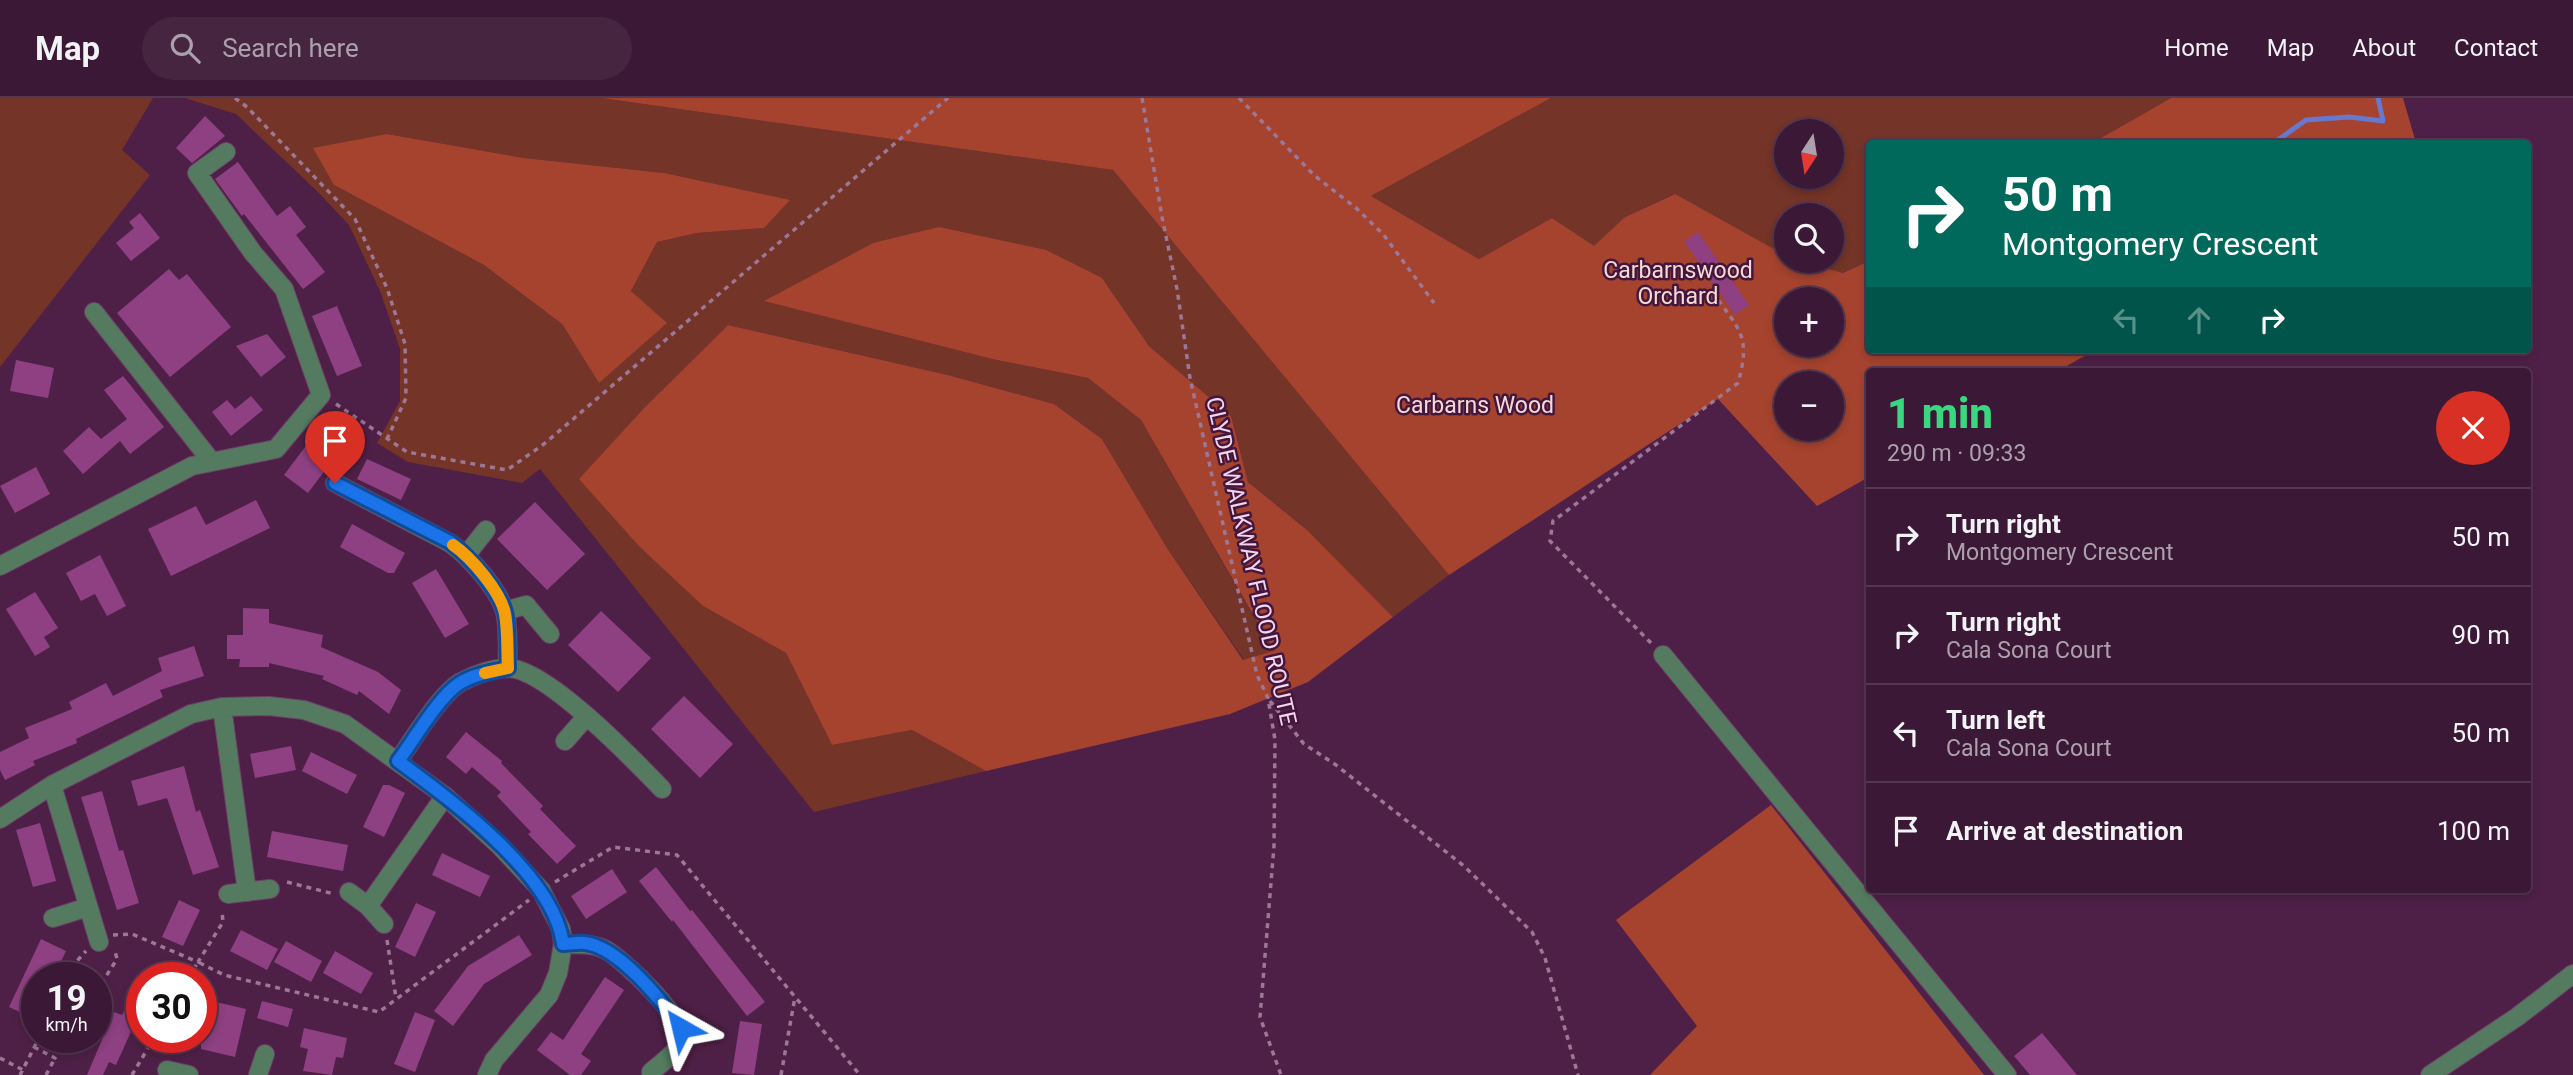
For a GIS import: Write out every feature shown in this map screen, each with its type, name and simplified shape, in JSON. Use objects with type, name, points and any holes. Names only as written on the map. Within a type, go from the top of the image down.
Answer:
[{"type":"street","points":[[0,566],[192,466],[276,449],[321,395],[284,289],[253,253],[197,173],[226,152]]},
{"type":"street","points":[[94,313],[212,462]]},
{"type":"street","points":[[335,483],[450,542],[467,554],[505,611],[508,668]]},
{"type":"street","points":[[467,554],[486,530]]},
{"type":"street","points":[[505,611],[526,606],[550,634]]},
{"type":"street","points":[[1663,655],[2007,1075]]},
{"type":"street","points":[[398,761],[448,693],[461,682],[480,674],[508,668],[525,673],[555,690],[614,739],[662,789]]},
{"type":"street","points":[[0,819],[52,785],[191,715],[222,707],[269,706],[304,710],[345,724],[445,796],[499,845],[541,890],[561,929],[563,944],[558,973],[549,995],[494,1060],[487,1075]]},
{"type":"street","points":[[222,707],[247,892]]},
{"type":"street","points":[[565,741],[586,717]]},
{"type":"street","points":[[52,785],[88,907],[105,938]]},
{"type":"street","points":[[368,906],[445,796]]},
{"type":"street","points":[[228,894],[270,889]]},
{"type":"street","points":[[349,892],[368,906],[384,924]]},
{"type":"street","points":[[52,918],[88,907]]},
{"type":"street","points":[[563,944],[586,943],[605,950],[665,1005],[681,1028],[682,1039],[679,1045],[651,1072]]},
{"type":"street","points":[[2430,1075],[2517,1017],[2573,974]]},
{"type":"street","points":[[258,1075],[265,1054]]},
{"type":"street","points":[[167,1070],[189,1075]]},
{"type":"path","points":[[235,98],[256,115],[355,219],[387,288],[405,344],[407,398],[387,439]]},
{"type":"path","points":[[321,395],[407,452],[507,470],[544,444],[948,98]]},
{"type":"path","name":"CLYDE WALKWAY FLOOD ROUTE","points":[[1142,98],[1177,289],[1190,378],[1257,675],[1268,698],[1275,740],[1275,846],[1260,1017],[1281,1075]]},
{"type":"path","points":[[1239,98],[1315,176],[1356,208],[1383,234],[1434,303]]},
{"type":"path","points":[[1663,655],[1550,541],[1553,521],[1738,383],[1745,358],[1744,338],[1711,290]]},
{"type":"path","points":[[1268,698],[1304,744],[1336,765],[1464,866],[1532,932],[1545,958],[1578,1075]]},
{"type":"path","points":[[217,972],[379,1012],[541,890],[613,847],[677,855],[860,1075]]},
{"type":"path","points":[[270,889],[277,880],[338,895],[349,892]]},
{"type":"path","points":[[76,962],[105,938],[132,934],[198,962],[223,922],[221,903],[228,894]]},
{"type":"path","points":[[384,924],[396,999]]},
{"type":"path","points":[[105,938],[117,959],[112,967]]},
{"type":"path","points":[[781,1075],[795,997]]},
{"type":"path","points":[[20,1075],[31,1053]]},
{"type":"path","points":[[45,1053],[55,1058]]},
{"type":"path","points":[[46,1075],[58,1053]]},
{"type":"path","points":[[132,1075],[145,1053]]},
{"type":"path","points":[[0,1058],[23,1070]]},
{"type":"shaded area","points":[[0,98],[153,98],[122,150],[150,175],[0,367]]},
{"type":"shaded area","points":[[185,98],[601,98],[1113,170],[1449,575],[1393,617],[1307,530],[1248,482],[1231,416],[1149,346],[1102,278],[873,243],[765,301],[992,359],[1088,378],[1141,420],[1274,652],[1244,660],[1167,548],[1102,439],[1054,404],[948,375],[728,325],[645,407],[580,479],[703,606],[786,653],[832,745],[912,730],[986,771],[814,812],[540,469],[522,483],[408,462],[377,443],[400,401],[400,349],[380,291],[349,225],[236,114]],"holes":[[[387,134],[524,158],[664,173],[764,228],[697,233],[657,242],[631,291],[599,383],[562,324],[484,265],[334,185]]]},
{"type":"shaded area","points":[[1551,98],[2171,98],[2097,140],[1866,140],[1866,262],[1844,273],[1844,203],[1774,203],[1774,249],[1674,194],[1625,217],[1594,247],[1552,218],[1479,259],[1371,196]]},
{"type":"green space","name":"Carbarns Wood","points":[[601,98],[1551,98],[1371,196],[1479,259],[1552,218],[1594,246],[1625,217],[1675,194],[1774,249],[1774,273],[1844,273],[1866,262],[1866,354],[2088,354],[2063,368],[1866,368],[1866,479],[1817,506],[1718,399],[1449,575],[1113,170]]},
{"type":"green space","points":[[2171,98],[2403,98],[2415,140],[2097,140]]},
{"type":"green space","points":[[387,134],[524,158],[664,173],[790,200],[764,228],[697,233],[657,242],[631,291],[667,323],[599,383],[562,324],[484,265],[334,185],[313,148]]},
{"type":"green space","points":[[939,227],[1046,250],[1102,278],[1149,346],[1231,416],[1248,482],[1307,530],[1393,617],[1308,682],[1230,714],[986,771],[912,730],[832,745],[786,653],[703,606],[639,546],[579,479],[645,407],[728,325],[948,375],[1054,404],[1102,439],[1167,548],[1243,660],[1274,651],[1141,420],[1088,378],[992,359],[764,301],[873,243]]},
{"type":"green space","points":[[1771,805],[1984,1075],[1650,1075],[1697,1026],[1616,920]]},
{"type":"building","points":[[205,116],[225,136],[192,163],[176,148]]},
{"type":"building","points":[[238,162],[277,216],[290,206],[306,227],[296,235],[325,272],[303,289],[215,179]]},
{"type":"building","points":[[140,213],[160,238],[131,261],[116,243],[134,228],[129,222]]},
{"type":"building","name":"Carbarnswood Orchard","points":[[1698,232],[1749,305],[1735,315],[1684,241]]},
{"type":"building","points":[[169,269],[179,280],[187,274],[231,327],[170,377],[117,313]]},
{"type":"building","points":[[337,306],[362,366],[337,376],[312,316]]},
{"type":"building","points":[[267,334],[286,357],[261,377],[236,346]]},
{"type":"building","points":[[16,360],[54,368],[48,398],[10,391]]},
{"type":"building","points":[[123,376],[164,427],[130,454],[120,441],[83,474],[63,451],[89,427],[101,439],[127,419],[104,390]]},
{"type":"building","points":[[251,396],[263,410],[231,436],[212,412],[227,400],[235,409]]},
{"type":"building","points":[[320,427],[344,445],[308,493],[284,475]]},
{"type":"building","points":[[367,459],[411,479],[401,500],[357,479]]},
{"type":"building","points":[[36,467],[50,494],[15,513],[0,486]]},
{"type":"building","points":[[256,500],[270,528],[171,576],[148,529],[196,506],[206,525]]},
{"type":"building","points":[[535,502],[585,554],[547,590],[497,539]]},
{"type":"building","points":[[352,524],[405,553],[394,573],[388,573],[340,547]]},
{"type":"building","points":[[100,555],[126,606],[107,616],[95,594],[81,601],[66,573]]},
{"type":"building","points":[[436,569],[469,624],[445,638],[412,583]]},
{"type":"building","points":[[35,592],[58,628],[44,637],[50,647],[35,656],[6,609]]},
{"type":"building","points":[[243,608],[269,609],[269,623],[323,635],[321,647],[378,672],[401,690],[389,714],[359,691],[357,695],[322,679],[324,676],[269,663],[269,667],[239,667],[240,659],[227,659],[227,635],[243,635]]},
{"type":"building","points":[[601,611],[651,658],[618,692],[568,645]]},
{"type":"building","points":[[194,646],[204,676],[160,690],[163,697],[76,739],[77,743],[33,761],[35,765],[5,780],[0,770],[0,752],[29,738],[25,728],[72,709],[69,702],[106,683],[113,696],[162,671],[158,658]]},
{"type":"building","points":[[684,696],[733,744],[700,778],[651,729]]},
{"type":"building","points":[[466,732],[502,761],[543,806],[540,809],[576,846],[557,864],[497,796],[501,792],[472,767],[466,774],[446,757]]},
{"type":"building","points":[[291,746],[296,770],[255,778],[250,754]]},
{"type":"building","points":[[311,752],[357,775],[347,794],[302,771]]},
{"type":"building","points":[[184,766],[196,812],[200,810],[219,867],[193,875],[167,798],[138,806],[131,781]]},
{"type":"building","points":[[383,785],[405,793],[384,837],[363,827]]},
{"type":"building","points":[[102,791],[119,851],[123,850],[139,903],[117,910],[81,797]]},
{"type":"building","points":[[40,823],[56,881],[33,887],[16,830]]},
{"type":"building","points":[[272,831],[348,845],[343,871],[267,857]]},
{"type":"building","points":[[442,853],[490,876],[480,897],[432,875]]},
{"type":"building","points":[[656,867],[765,1002],[747,1016],[673,920],[672,922],[639,881]]},
{"type":"building","points":[[612,869],[627,892],[586,919],[571,896]]},
{"type":"building","points":[[179,900],[200,910],[183,946],[162,937]]},
{"type":"building","points":[[416,903],[436,912],[415,957],[395,947]]},
{"type":"building","points":[[241,930],[278,949],[267,970],[230,951]]},
{"type":"building","points":[[519,935],[532,955],[484,984],[453,1026],[434,1011],[468,966]]},
{"type":"building","points":[[41,939],[66,951],[61,962],[30,962]]},
{"type":"building","points":[[286,941],[322,961],[311,982],[274,962]]},
{"type":"building","points":[[335,951],[373,973],[361,994],[323,973]]},
{"type":"building","points":[[605,977],[624,990],[581,1054],[591,1061],[581,1075],[570,1075],[537,1050],[551,1032],[563,1040]]},
{"type":"building","points":[[21,982],[21,1013],[9,1007]]},
{"type":"building","points":[[262,1001],[293,1009],[288,1027],[257,1018]]},
{"type":"building","points":[[217,1002],[246,1009],[235,1057],[217,1053]]},
{"type":"building","points":[[126,1006],[126,1043],[116,1065],[109,1062],[103,1075],[87,1075],[96,1053],[112,1053],[112,1017],[114,1012],[122,1015]]},
{"type":"building","points":[[415,1012],[435,1020],[415,1072],[394,1064]]},
{"type":"building","points":[[740,1021],[762,1024],[754,1075],[732,1073]]},
{"type":"building","points":[[304,1028],[347,1038],[343,1058],[336,1057],[332,1075],[303,1071],[308,1049],[300,1047]]},
{"type":"building","points":[[2042,1033],[2077,1075],[2030,1075],[2014,1056]]},
{"type":"waterway","points":[[2278,140],[2306,120],[2349,117],[2383,121],[2378,98]]},
{"type":"slow traffic","points":[[453,545],[467,554],[505,611],[508,668],[485,673]]},
{"type":"route","points":[[335,483],[450,542],[467,554],[505,611],[508,668],[480,674],[461,682],[448,693],[398,761],[445,796],[499,845],[541,890],[561,929],[563,944],[586,943],[605,950],[665,1005],[681,1028]]}]
